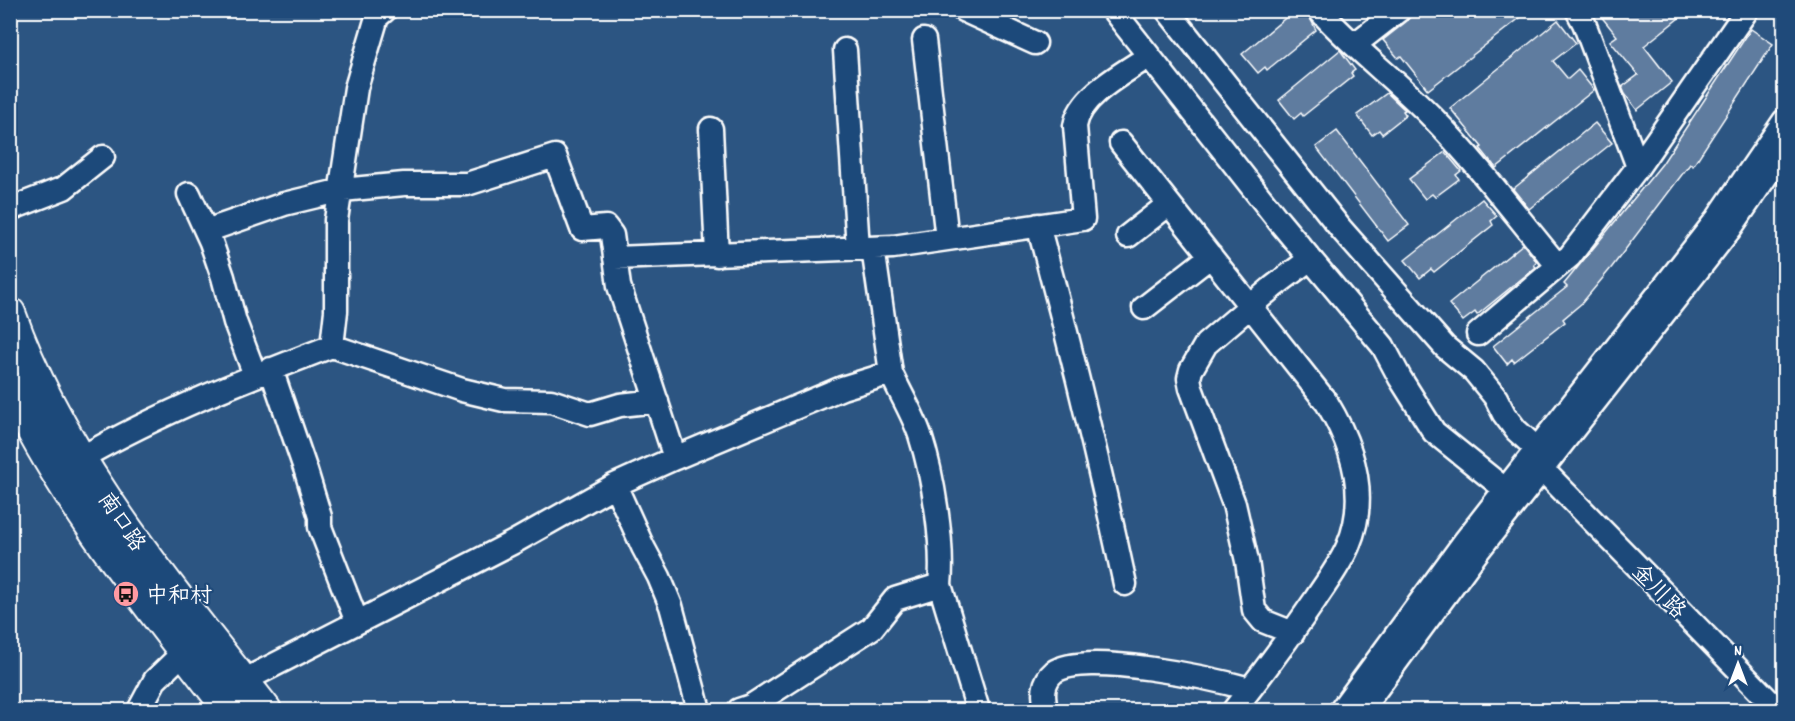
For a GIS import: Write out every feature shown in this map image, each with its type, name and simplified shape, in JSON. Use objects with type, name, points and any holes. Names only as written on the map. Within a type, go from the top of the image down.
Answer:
[{"type":"main road","name":"南口路","points":[[10,313],[42,389],[81,458],[144,552],[266,711]]},
{"type":"main road","name":"南口路","points":[[10,387],[53,466],[121,568],[229,711]]},
{"type":"street","points":[[332,346],[336,311],[336,220],[356,88],[377,17],[385,10]]},
{"type":"street","points":[[963,10],[1035,43]]},
{"type":"street","points":[[1113,10],[1310,259],[1383,346],[1434,432],[1511,495]]},
{"type":"street","name":"金川路","points":[[1167,10],[1341,229],[1445,347],[1474,371],[1497,398],[1504,414],[1516,430],[1778,711]]},
{"type":"street","points":[[1319,10],[1435,121],[1558,266]]},
{"type":"street","points":[[1354,45],[1399,10]]},
{"type":"street","points":[[1577,10],[1584,23],[1638,167]]},
{"type":"street","points":[[1478,334],[1570,256],[1638,167],[1747,10]]},
{"type":"street","points":[[924,40],[947,239]]},
{"type":"street","points":[[845,50],[865,248],[891,373],[920,434],[935,506],[942,569],[940,585],[978,711]]},
{"type":"street","points":[[615,258],[865,248],[947,239],[1083,219],[1075,126],[1079,112],[1089,99],[1149,56]]},
{"type":"street","points":[[1543,459],[1785,121]]},
{"type":"street","points":[[711,129],[717,255]]},
{"type":"street","points":[[1121,143],[1316,389],[1336,418],[1350,451],[1358,487],[1356,520],[1343,558],[1293,633],[1234,711]]},
{"type":"street","points":[[1341,711],[1511,495],[1543,459],[1730,229],[1785,150]]},
{"type":"street","points":[[207,231],[284,204],[342,190],[404,184],[467,184],[555,156],[582,229],[606,227],[612,235],[619,286],[675,458]]},
{"type":"street","points":[[10,209],[64,188],[104,157]]},
{"type":"street","points":[[189,194],[207,231],[236,322],[263,372],[306,471],[320,517],[320,528],[357,621]]},
{"type":"street","points":[[1128,236],[1169,204]]},
{"type":"street","points":[[1038,225],[1102,477],[1125,584]]},
{"type":"street","points":[[1144,308],[1211,256]]},
{"type":"street","points":[[1293,633],[1263,621],[1254,610],[1247,561],[1234,504],[1189,378],[1194,363],[1206,344],[1310,259]]},
{"type":"street","points":[[81,458],[185,404],[332,346],[462,390],[504,400],[550,401],[590,414],[620,405],[657,401]]},
{"type":"street","points":[[243,681],[514,542],[615,484],[842,388],[891,373]]},
{"type":"street","points":[[615,484],[671,606],[699,711]]},
{"type":"street","points":[[1361,711],[1511,495]]},
{"type":"street","points":[[739,711],[751,706],[872,628],[887,612],[895,599],[940,585]]},
{"type":"street","points":[[139,711],[155,680],[184,651]]},
{"type":"street","points":[[1046,711],[1043,692],[1046,684],[1055,672],[1070,666],[1137,666],[1190,674],[1250,689]]},
{"type":"building","points":[[1295,10],[1306,10],[1316,30],[1267,70],[1265,67],[1258,73],[1242,54]]},
{"type":"building","points":[[1416,10],[1530,10],[1428,90],[1401,56],[1398,58],[1383,40],[1407,21]]},
{"type":"building","points":[[1596,10],[1689,10],[1644,46],[1672,82],[1637,110],[1622,87],[1638,75],[1610,41],[1617,36]]},
{"type":"building","points":[[1558,20],[1576,43],[1553,61],[1568,79],[1578,70],[1594,90],[1496,168],[1450,108]]},
{"type":"building","points":[[1751,29],[1773,44],[1693,166],[1690,164],[1612,267],[1582,303],[1563,319],[1565,322],[1514,362],[1512,359],[1507,364],[1493,346],[1567,287],[1564,284],[1662,164]]},
{"type":"building","points":[[1340,50],[1355,70],[1351,73],[1353,76],[1303,116],[1301,113],[1294,119],[1279,100]]},
{"type":"building","points":[[1387,93],[1405,110],[1403,111],[1406,115],[1382,134],[1379,130],[1372,135],[1357,115]]},
{"type":"building","points":[[1595,123],[1612,143],[1529,209],[1513,189]]},
{"type":"building","points":[[1337,131],[1409,225],[1388,241],[1316,147]]},
{"type":"building","points":[[1445,152],[1461,171],[1456,175],[1459,179],[1435,197],[1432,194],[1425,199],[1409,179]]},
{"type":"building","points":[[1482,199],[1497,216],[1491,221],[1493,225],[1434,272],[1431,269],[1420,278],[1405,260]]},
{"type":"building","points":[[1523,244],[1537,262],[1534,265],[1536,267],[1477,315],[1475,312],[1463,321],[1449,304]]},
{"type":"place","name":"中和村","points":[[126,594]]}]
